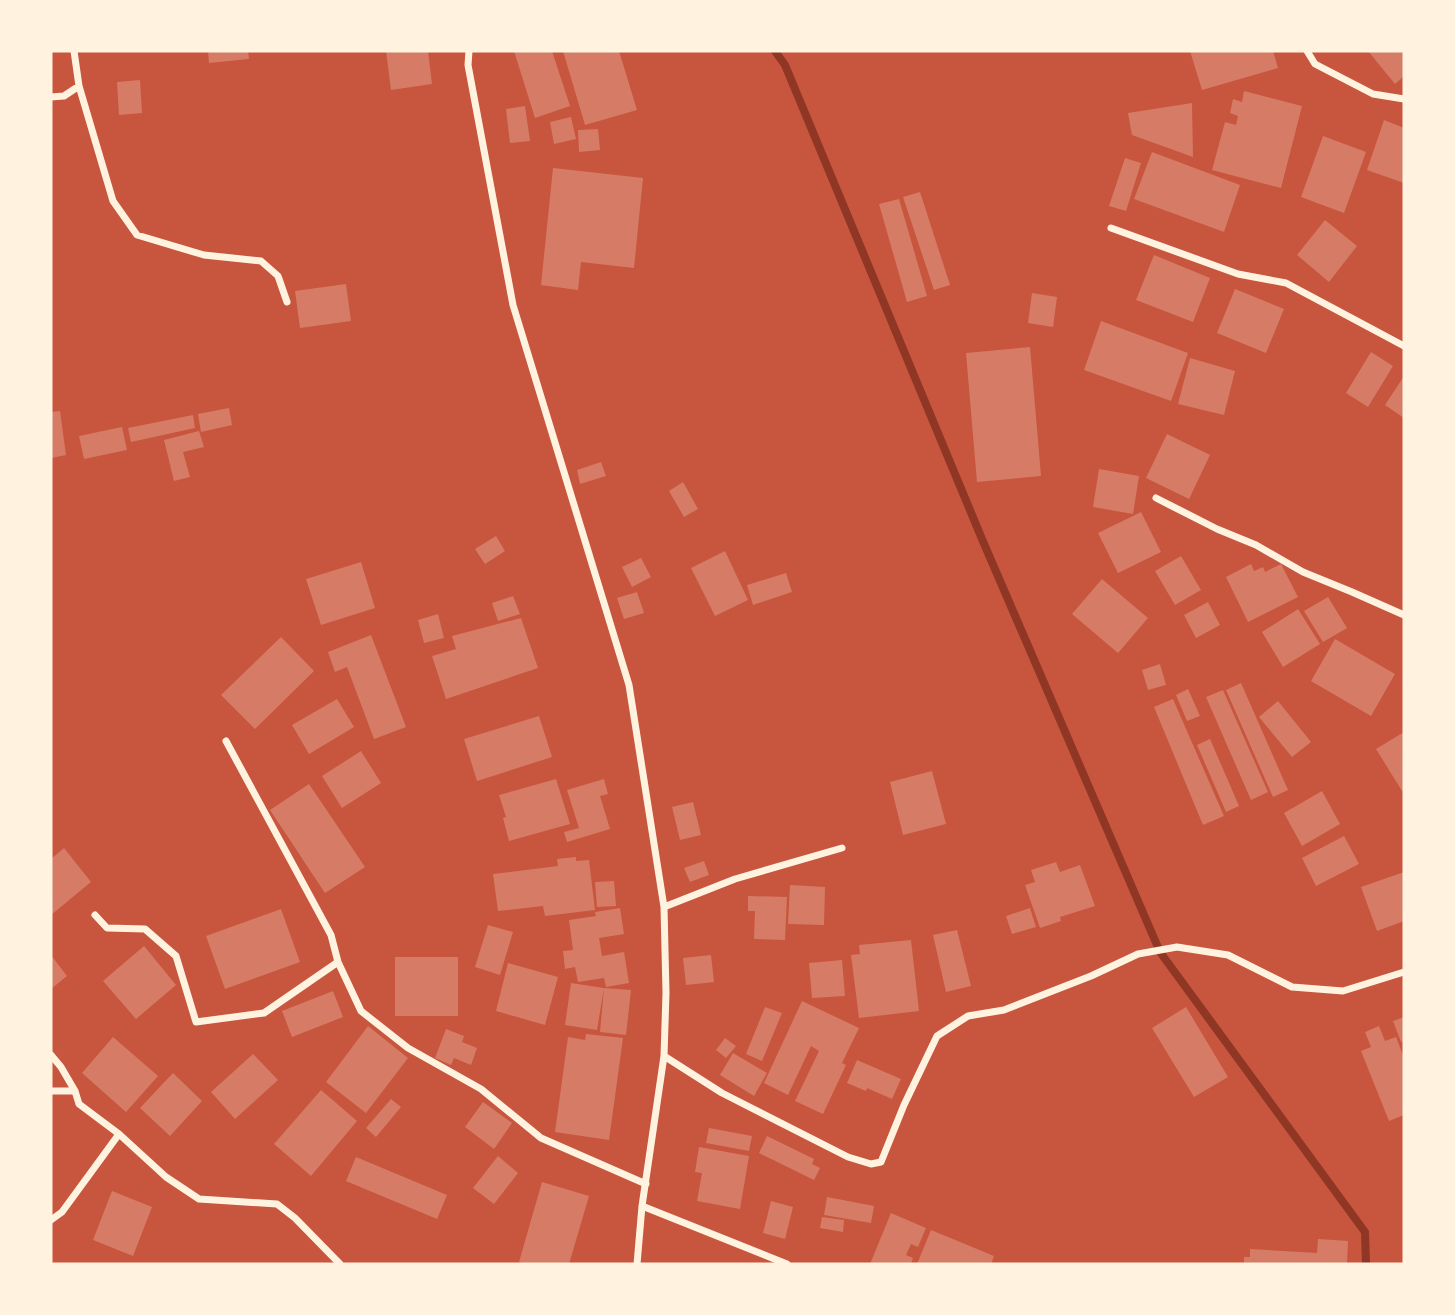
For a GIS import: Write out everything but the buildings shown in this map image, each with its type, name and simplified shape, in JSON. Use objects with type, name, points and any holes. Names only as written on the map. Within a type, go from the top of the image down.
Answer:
[{"type":"street","points":[[74,51],[79,86],[113,201],[137,235],[204,255],[261,261],[278,276],[287,302]]},
{"type":"street","points":[[469,51],[468,65],[513,304],[629,685],[664,907],[664,1056],[642,1206],[637,1264]]},
{"type":"street","points":[[1307,51],[1315,64],[1373,93],[1404,99]]},
{"type":"street","points":[[51,97],[64,96],[79,86]]},
{"type":"street","points":[[1111,228],[1238,274],[1286,283],[1404,346]]},
{"type":"street","points":[[1156,498],[1217,529],[1256,545],[1303,572],[1404,615]]},
{"type":"street","points":[[226,741],[331,935],[338,962],[361,1011],[408,1048],[481,1088],[541,1138],[646,1184]]},
{"type":"street","points":[[664,907],[735,879],[842,848]]},
{"type":"street","points":[[95,915],[107,928],[145,929],[176,956],[196,1022],[264,1013],[338,962]]},
{"type":"street","points":[[664,1056],[722,1093],[848,1157],[871,1164],[881,1162],[904,1105],[937,1036],[968,1016],[1004,1010],[1091,976],[1138,954],[1177,947],[1228,955],[1292,987],[1343,991],[1404,972]]},
{"type":"street","points":[[51,1055],[75,1091],[79,1104],[119,1134],[166,1177],[199,1199],[277,1204],[295,1218],[340,1264]]},
{"type":"street","points":[[51,1091],[75,1091]]},
{"type":"street","points":[[51,1220],[62,1212],[119,1134]]},
{"type":"street","points":[[642,1206],[788,1264]]},
{"type":"waterway","points":[[775,51],[785,65],[982,539],[1160,952],[1365,1232],[1366,1264]]}]
